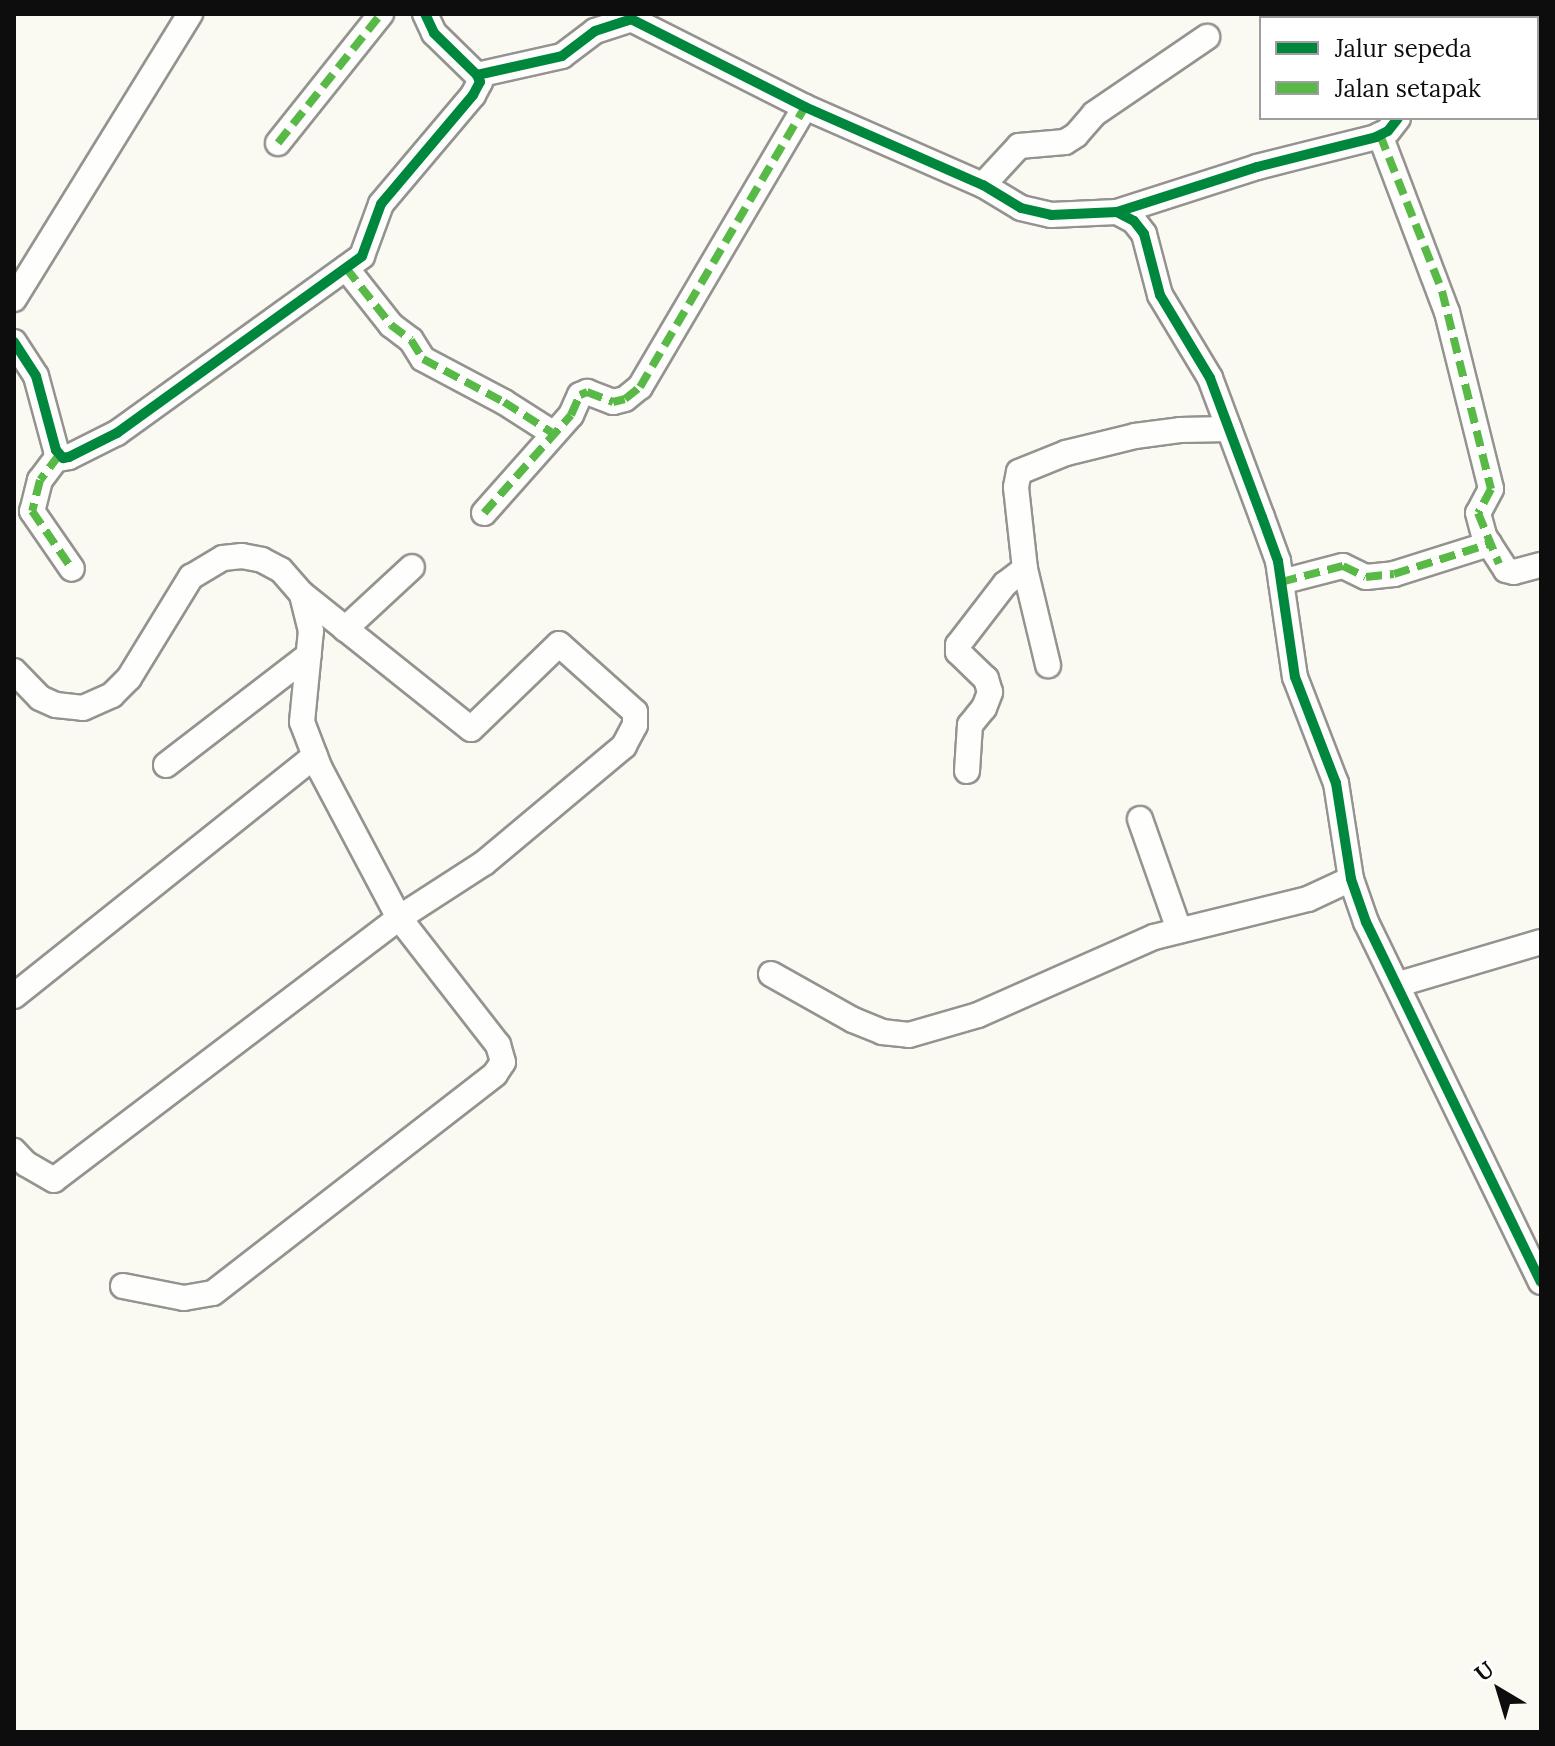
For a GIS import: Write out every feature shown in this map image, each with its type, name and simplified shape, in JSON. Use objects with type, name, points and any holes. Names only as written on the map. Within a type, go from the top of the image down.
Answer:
[{"type":"street","points":[[14,299],[190,14]]},
{"type":"street","points":[[278,143],[381,14]]},
{"type":"street","points":[[59,455],[69,457],[117,433],[346,268],[368,247],[373,222],[381,204],[473,95],[480,82],[477,75],[434,33],[425,14]]},
{"type":"street","points":[[477,75],[562,56],[595,31],[630,17],[805,107],[983,185],[1021,208],[1038,213],[1117,212],[1257,167],[1380,135],[1396,120]]},
{"type":"street","points":[[983,185],[1011,151],[1029,144],[1065,142],[1076,135],[1094,114],[1207,37]]},
{"type":"street","points":[[484,513],[551,432],[571,415],[580,395],[587,392],[613,402],[625,399],[640,387],[805,107]]},
{"type":"street","points":[[1380,135],[1445,301],[1491,489],[1478,513],[1489,544],[1506,570],[1514,572],[1541,565]]},
{"type":"street","points":[[1117,212],[1134,221],[1144,234],[1160,295],[1210,378],[1278,561],[1295,677],[1336,783],[1343,812],[1351,879],[1366,922],[1399,984],[1541,1282]]},
{"type":"street","points":[[346,268],[391,325],[411,340],[423,359],[504,402],[551,432]]},
{"type":"street","points":[[14,342],[36,376],[59,455]]},
{"type":"street","points":[[1048,665],[1025,569],[1016,487],[1019,472],[1066,453],[1135,436],[1180,430],[1229,429]]},
{"type":"street","points":[[59,455],[40,480],[32,511],[72,569]]},
{"type":"street","points":[[1281,582],[1343,566],[1360,576],[1394,574],[1489,544]]},
{"type":"street","points":[[14,671],[40,698],[56,705],[83,708],[112,695],[129,678],[185,585],[206,565],[223,558],[242,556],[262,560],[281,570],[302,594],[471,729],[559,644],[635,712],[635,725],[624,746],[484,863],[399,918],[54,1180],[26,1164],[14,1151]]},
{"type":"street","points":[[345,629],[412,567]]},
{"type":"street","points":[[967,771],[970,725],[984,708],[990,692],[986,679],[961,657],[958,645],[1005,584],[1025,569]]},
{"type":"street","points":[[123,1286],[184,1298],[213,1293],[495,1074],[503,1062],[498,1045],[399,918],[315,756],[302,722],[311,631],[302,594]]},
{"type":"street","points":[[166,765],[309,655]]},
{"type":"street","points":[[14,996],[315,756]]},
{"type":"street","points":[[1140,819],[1179,930]]},
{"type":"street","points":[[771,974],[853,1020],[882,1032],[909,1035],[978,1015],[1109,954],[1179,930],[1308,899],[1351,879]]},
{"type":"street","points":[[1399,984],[1541,942]]},
{"type":"marked path","points":[[278,143],[381,14]]},
{"type":"marked path","points":[[484,513],[571,415],[580,395],[587,392],[613,402],[625,399],[640,387],[805,107]]},
{"type":"marked path","points":[[1380,135],[1442,291],[1491,489],[1478,513],[1499,564]]},
{"type":"marked path","points":[[346,268],[391,325],[411,340],[423,359],[504,402],[551,432]]},
{"type":"marked path","points":[[59,455],[40,480],[32,511],[72,569]]},
{"type":"marked path","points":[[1281,582],[1343,566],[1366,577],[1394,574],[1489,544]]},
{"type":"cycle path","points":[[14,342],[36,376],[56,450],[63,458],[69,457],[117,433],[362,256],[381,204],[473,95],[480,82],[477,75],[434,33],[425,14]]},
{"type":"cycle path","points":[[477,75],[562,56],[595,31],[631,19],[805,107],[983,185],[1021,208],[1051,215],[1117,212],[1257,167],[1376,137],[1388,131],[1396,120]]},
{"type":"cycle path","points":[[1117,212],[1134,221],[1144,234],[1160,295],[1210,378],[1278,561],[1295,677],[1336,783],[1351,879],[1366,922],[1541,1282]]}]
